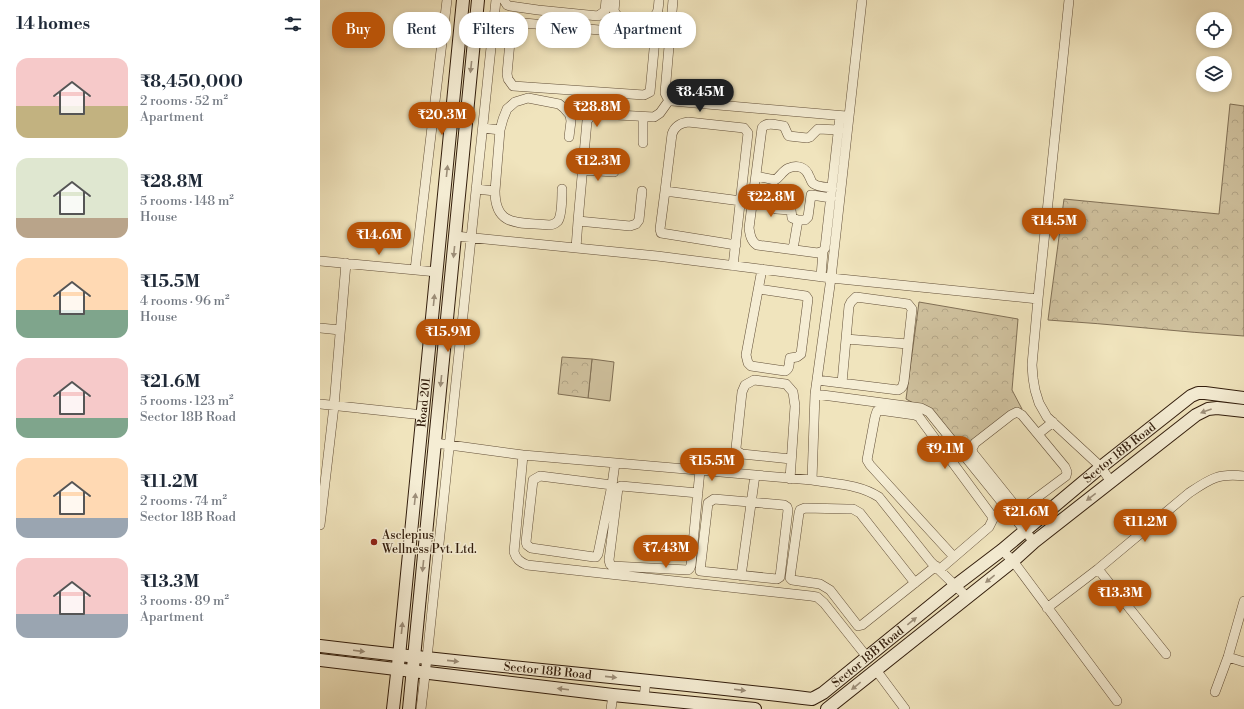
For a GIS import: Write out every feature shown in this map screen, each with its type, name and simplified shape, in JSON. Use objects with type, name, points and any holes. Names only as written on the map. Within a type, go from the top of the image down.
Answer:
[{"type":"street","points":[[415,270],[447,0]]},
{"type":"street","name":"Road 201","points":[[393,709],[463,0]]},
{"type":"street","name":"Road 201","points":[[409,709],[419,672],[415,657],[478,0]]},
{"type":"street","points":[[495,12],[496,0]]},
{"type":"street","points":[[504,0],[507,5],[510,6],[598,16],[605,11],[606,0]]},
{"type":"street","points":[[615,0],[614,11],[618,17],[650,19],[658,12],[659,0]]},
{"type":"street","points":[[673,0],[665,88],[665,93],[670,99],[845,116]]},
{"type":"street","points":[[812,480],[815,394],[826,278],[845,116],[862,0]]},
{"type":"street","points":[[1070,0],[1038,299],[1032,378],[1040,404],[1048,417],[1101,467],[1111,482]]},
{"type":"street","points":[[509,48],[508,79],[513,86],[644,95],[650,92],[655,39],[653,35],[528,23]]},
{"type":"street","points":[[421,709],[419,672],[427,658],[491,48]]},
{"type":"street","points":[[490,60],[508,62]]},
{"type":"street","points":[[562,189],[560,215],[558,221],[553,224],[510,222],[506,220],[497,208],[495,201],[500,130],[508,109],[515,102],[528,98],[559,104],[564,108],[570,115],[571,121],[569,137]]},
{"type":"street","points":[[576,248],[587,122],[592,115],[599,114],[654,117],[658,115],[670,99]]},
{"type":"street","points":[[826,278],[823,251],[825,248],[839,130],[845,116]]},
{"type":"street","points":[[643,117],[643,144]]},
{"type":"street","points":[[733,266],[736,245],[741,201],[748,133],[744,128],[688,122],[681,123],[676,126],[672,134],[660,230],[661,233],[736,245]]},
{"type":"street","points":[[823,251],[793,250],[757,245],[752,240],[749,228],[762,128],[765,124],[784,126],[789,136],[807,138],[810,138],[818,129],[839,130]]},
{"type":"street","points":[[483,128],[500,130]]},
{"type":"street","points":[[756,176],[775,180],[786,170],[794,166],[800,166],[807,172],[811,182],[832,188]]},
{"type":"street","points":[[583,170],[614,172]]},
{"type":"street","points":[[476,189],[495,191]]},
{"type":"street","points":[[754,190],[772,192],[774,195],[773,207],[776,209],[791,210],[792,218],[798,220],[805,220],[808,217],[811,195],[831,198]]},
{"type":"street","points":[[578,221],[633,226],[639,220],[642,191]]},
{"type":"street","points":[[665,191],[741,201]]},
{"type":"street","points":[[793,250],[798,220]]},
{"type":"street","points":[[455,236],[657,256],[826,278],[1038,299]]},
{"type":"street","points":[[320,260],[437,272]]},
{"type":"street","points":[[320,525],[334,406],[346,263]]},
{"type":"street","points":[[759,289],[806,296],[808,299],[801,354],[797,357],[790,358],[789,368],[785,371],[751,366],[747,360],[746,355],[762,269]]},
{"type":"street","points":[[817,380],[898,390],[901,388],[903,386],[912,309],[910,306],[905,303],[856,297],[851,302],[849,306],[842,383]]},
{"type":"street","points":[[320,328],[340,330]]},
{"type":"street","points":[[846,339],[908,344]]},
{"type":"street","points":[[790,478],[795,406],[793,392],[786,384],[754,380],[747,382],[742,392],[736,448],[737,451],[742,454],[791,459]]},
{"type":"street","name":"Sector 18B Road","points":[[320,646],[399,656],[646,680],[812,699],[823,693],[956,585],[1002,550],[1101,467],[1190,396],[1198,393],[1205,393],[1244,398]]},
{"type":"street","points":[[815,394],[921,408],[929,412],[1034,542]]},
{"type":"street","points":[[320,404],[423,415]]},
{"type":"street","name":"Sector 18B Road","points":[[827,709],[1034,542],[1196,415],[1208,409],[1217,408],[1244,411]]},
{"type":"street","points":[[915,583],[860,513],[853,509],[805,508],[800,510],[790,578],[792,580],[820,584],[830,590],[858,626],[862,625],[915,583],[954,557],[988,527],[993,519],[919,417],[915,415],[879,410],[875,417],[867,460],[954,557]]},
{"type":"street","points":[[1017,412],[1022,415],[1038,434],[1065,467],[1067,472],[1066,476],[1023,508],[1019,509],[973,453],[973,446],[1011,415],[1017,412]]},
{"type":"street","points":[[1038,434],[1053,422]]},
{"type":"street","points":[[435,443],[523,455],[812,480],[856,487],[870,491],[879,497],[937,568],[967,597]]},
{"type":"street","points":[[523,455],[514,552],[516,558],[527,565],[817,597],[824,603],[866,657]]},
{"type":"street","points":[[612,485],[540,476],[536,477],[533,480],[526,542],[527,545],[531,548],[596,557],[598,554],[612,485],[614,463]]},
{"type":"street","points":[[698,494],[621,486],[618,488],[609,560],[610,564],[612,566],[688,570],[690,568],[698,494],[700,470]]},
{"type":"street","points":[[741,576],[755,475]]},
{"type":"street","points":[[1047,608],[1098,569],[1189,493],[1212,478],[1222,476],[1244,476]]},
{"type":"street","points":[[714,499],[784,505],[788,510],[780,577],[777,579],[741,576],[700,571],[708,503],[710,500],[714,499]]},
{"type":"street","points":[[1002,550],[1012,561],[1117,701]]},
{"type":"street","points":[[1098,569],[1166,654]]},
{"type":"street","points":[[1216,692],[1244,601]]},
{"type":"street","points":[[1228,657],[1244,662]]},
{"type":"street","name":"Sector 18B Road","points":[[320,660],[613,695],[722,707],[755,709]]},
{"type":"street","points":[[876,670],[904,709]]},
{"type":"street","points":[[644,698],[646,680]]},
{"type":"street","points":[[611,709],[613,695]]},
{"type":"green space","points":[[1230,104],[1244,106],[1244,336],[1048,320],[1064,199],[1219,214]]},
{"type":"green space","points":[[919,302],[1018,319],[1012,390],[1022,409],[966,455],[930,412],[906,399]]},
{"type":"green space","points":[[562,357],[592,359],[588,398],[558,394]]},
{"type":"green space","points":[[592,359],[614,362],[610,401],[588,398]]},
{"type":"place","name":"Asclepius Wellness Pvt. Ltd.","points":[[374,542]]}]
